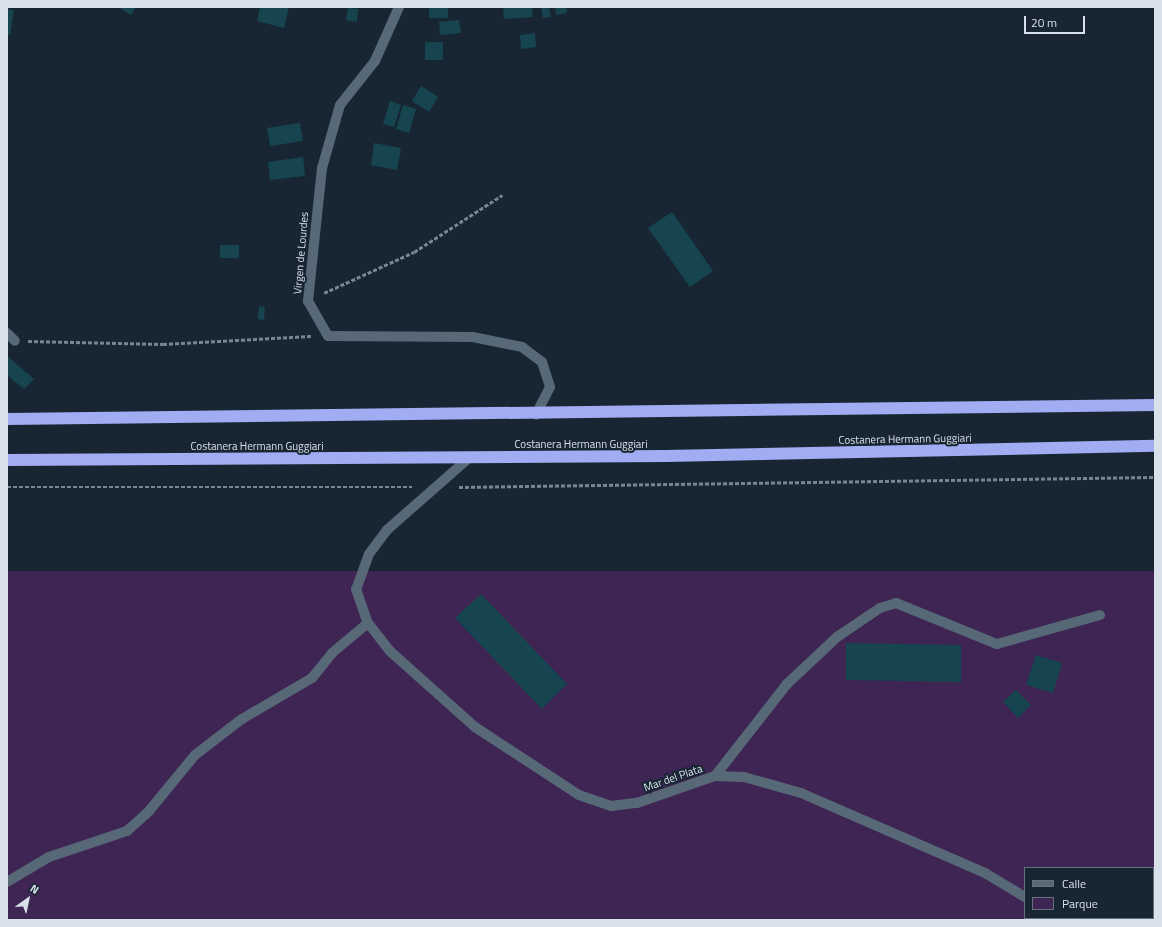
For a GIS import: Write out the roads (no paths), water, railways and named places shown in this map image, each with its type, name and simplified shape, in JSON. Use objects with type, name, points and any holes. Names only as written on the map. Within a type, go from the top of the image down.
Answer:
[{"type":"highway","points":[[7,419],[536,415],[1155,405]]},
{"type":"highway","name":"Costanera Hermann Guggiari","points":[[7,460],[470,458],[1155,446]]},
{"type":"street","name":"Virgen de Lourdes","points":[[399,7],[375,61],[340,105],[322,168],[308,300],[328,336],[473,337],[522,347],[542,362],[550,387],[536,415]]},
{"type":"street","points":[[7,333],[15,341]]},
{"type":"street","name":"Mar del Plata","points":[[470,458],[387,530],[369,554],[356,589],[368,623],[391,652],[475,727],[579,795],[611,806],[637,803],[715,776],[744,777],[801,793],[985,873],[1024,896]]},
{"type":"street","points":[[715,776],[787,684],[837,637],[880,608],[896,603],[997,644],[1100,615]]},
{"type":"street","points":[[7,882],[49,857],[127,831],[149,811],[195,755],[242,720],[312,678],[332,654],[368,623]]}]
